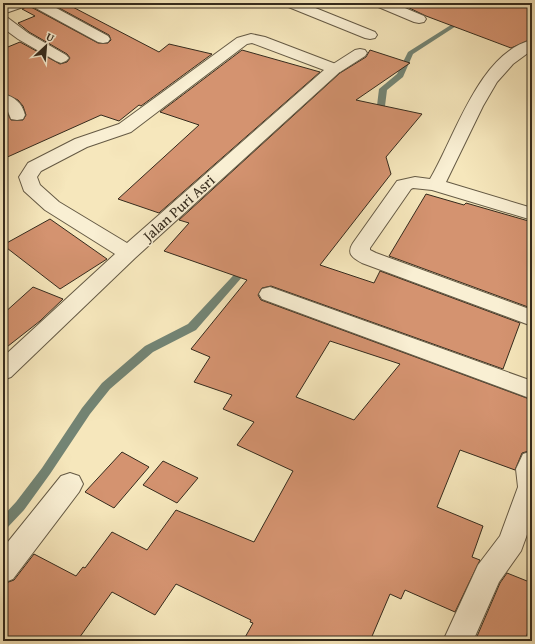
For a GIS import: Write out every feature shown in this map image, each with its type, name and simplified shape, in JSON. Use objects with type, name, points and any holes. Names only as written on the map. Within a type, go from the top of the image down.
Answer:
[{"type":"street","points":[[3,10],[21,3]]},
{"type":"street","points":[[37,3],[103,38]]},
{"type":"street","points":[[291,3],[370,35]]},
{"type":"street","points":[[381,3],[419,19]]},
{"type":"street","points":[[3,21],[23,36],[61,58]]},
{"type":"street","points":[[128,254],[52,206],[31,188],[28,177],[34,167],[81,143],[125,128],[248,38],[254,38],[335,69]]},
{"type":"street","points":[[435,185],[440,178],[485,86],[505,63],[519,51],[532,44]]},
{"type":"street","name":"Jalan Puri Asri","points":[[3,371],[128,254],[335,69]]},
{"type":"street","points":[[3,99],[15,107],[17,115]]},
{"type":"street","points":[[532,214],[435,185],[409,182],[404,185],[360,248],[360,253],[369,258],[532,318]]},
{"type":"street","points":[[270,294],[532,390]]},
{"type":"street","points":[[458,641],[488,574],[511,542],[531,487],[529,469],[532,461]]},
{"type":"street","points":[[3,570],[70,484]]},
{"type":"lane","name":"Jalan Puri Asri","points":[[335,69],[360,53]]},
{"type":"building","points":[[50,3],[65,3],[159,52],[169,44],[212,54],[141,106],[139,105],[119,121],[101,115],[3,159],[3,108],[6,110],[11,120],[23,120],[26,115],[23,106],[18,100],[3,93],[3,49],[20,42],[60,64],[67,62],[70,58],[67,54],[29,32],[18,23],[35,16],[22,9],[29,4],[31,7],[98,43],[108,43],[111,40],[109,35]]},
{"type":"building","points":[[399,3],[520,3],[532,7],[532,39],[511,48],[426,16]]},
{"type":"building","points":[[242,50],[320,72],[159,213],[118,199],[199,125],[160,112]]},
{"type":"building","points":[[370,50],[410,63],[356,100],[422,114],[386,157],[391,174],[320,265],[374,283],[380,271],[520,323],[503,369],[271,286],[262,288],[258,295],[261,300],[532,400],[532,450],[522,453],[515,470],[460,450],[437,507],[483,526],[472,557],[480,560],[455,612],[405,590],[401,599],[390,594],[370,641],[243,641],[253,623],[250,622],[251,620],[176,584],[155,615],[112,592],[77,641],[3,641],[3,584],[14,580],[34,554],[76,576],[83,567],[85,568],[112,532],[147,550],[176,510],[254,542],[293,471],[237,445],[254,422],[223,409],[232,395],[194,382],[210,357],[191,349],[247,280],[164,251],[189,223],[179,220],[340,73],[366,57]],"holes":[[[330,341],[400,364],[354,420],[296,397]]]},
{"type":"building","points":[[426,194],[464,205],[466,203],[532,222],[532,298],[528,307],[389,256]]},
{"type":"building","points":[[50,219],[107,259],[60,289],[3,245]]},
{"type":"building","points":[[33,287],[63,299],[40,321],[3,350],[3,314]]},
{"type":"building","points":[[122,452],[149,467],[114,508],[85,492]]},
{"type":"building","points":[[163,461],[198,478],[177,503],[143,485]]},
{"type":"building","points":[[507,573],[532,583],[532,619],[525,641],[475,641],[500,583]]},
{"type":"waterway","points":[[378,118],[380,114],[383,89],[400,75],[410,53],[464,19]]},
{"type":"waterway","points":[[3,524],[20,506],[46,471],[86,411],[106,386],[149,349],[192,327],[247,266]]}]
